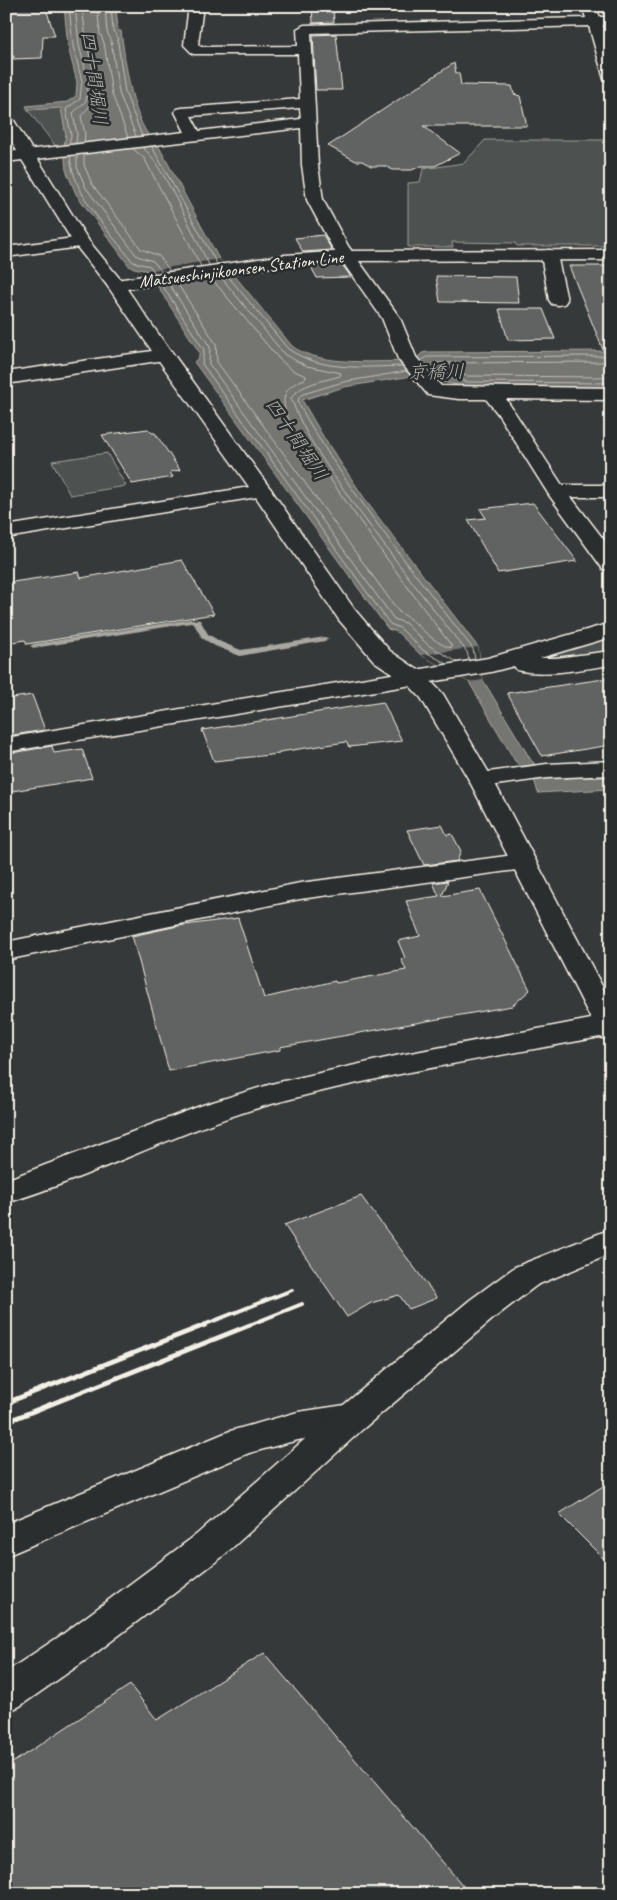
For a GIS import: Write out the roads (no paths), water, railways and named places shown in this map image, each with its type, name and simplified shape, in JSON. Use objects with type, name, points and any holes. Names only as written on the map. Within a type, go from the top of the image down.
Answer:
[{"type":"street","points":[[196,6],[191,45],[198,51],[306,50]]},
{"type":"street","points":[[579,6],[602,6]]},
{"type":"street","points":[[589,6],[611,79]]},
{"type":"street","points":[[611,21],[417,20],[304,29],[310,165],[315,200],[331,231],[390,318],[407,359],[435,391],[492,394],[611,394]]},
{"type":"street","points":[[194,135],[182,112],[307,103]]},
{"type":"street","points":[[6,120],[81,242],[116,285]]},
{"type":"street","points":[[6,157],[308,123]]},
{"type":"street","points":[[6,252],[81,242]]},
{"type":"street","points":[[549,255],[558,300]]},
{"type":"street","name":"Matsueshinjikoonsen Station Line","points":[[609,1029],[481,780],[431,694],[416,679],[382,656],[347,615],[116,285],[285,260],[347,256],[611,255]]},
{"type":"street","points":[[6,378],[164,355]]},
{"type":"street","points":[[492,394],[506,411],[556,492],[611,564]]},
{"type":"street","points":[[6,532],[262,491]]},
{"type":"street","points":[[556,492],[611,492]]},
{"type":"street","points":[[6,746],[491,665],[611,630]]},
{"type":"street","points":[[491,665],[556,665],[611,658]]},
{"type":"street","points":[[481,780],[514,774],[611,768]]},
{"type":"street","points":[[6,951],[300,891],[522,862]]},
{"type":"street","points":[[6,1192],[214,1112],[275,1093],[400,1065],[609,1029]]},
{"type":"street","points":[[6,1694],[76,1646],[209,1546],[352,1418],[482,1309],[526,1276],[611,1241]]},
{"type":"street","points":[[6,1541],[242,1441],[298,1426],[352,1418]]},
{"type":"water","points":[[64,6],[116,6],[118,31],[121,31],[132,92],[142,124],[157,143],[219,259],[292,346],[304,353],[318,357],[368,362],[414,361],[422,353],[427,352],[611,351],[611,388],[467,387],[412,376],[344,387],[302,400],[324,438],[369,505],[478,647],[483,680],[531,760],[549,778],[611,777],[611,789],[538,793],[534,779],[515,761],[469,682],[421,655],[397,632],[388,629],[194,362],[199,357],[199,352],[148,271],[130,267],[76,194],[66,170],[64,148],[66,135],[61,108],[28,110],[26,106],[67,102],[76,96],[77,82],[68,47]]},
{"type":"waterway","points":[[34,646],[191,621],[197,622],[205,636],[218,644],[240,653],[325,639]]},
{"type":"railway","points":[[201,1326],[292,1290]]},
{"type":"railway","points":[[247,1326],[302,1304]]},
{"type":"railway","points":[[6,1403],[205,1325]]},
{"type":"railway","points":[[6,1422],[250,1325]]},
{"type":"water label","name":"四十間堀川","points":[[95,78]]},
{"type":"water label","name":"京橋川","points":[[436,371]]},
{"type":"water label","name":"四十間堀川","points":[[297,439]]}]
